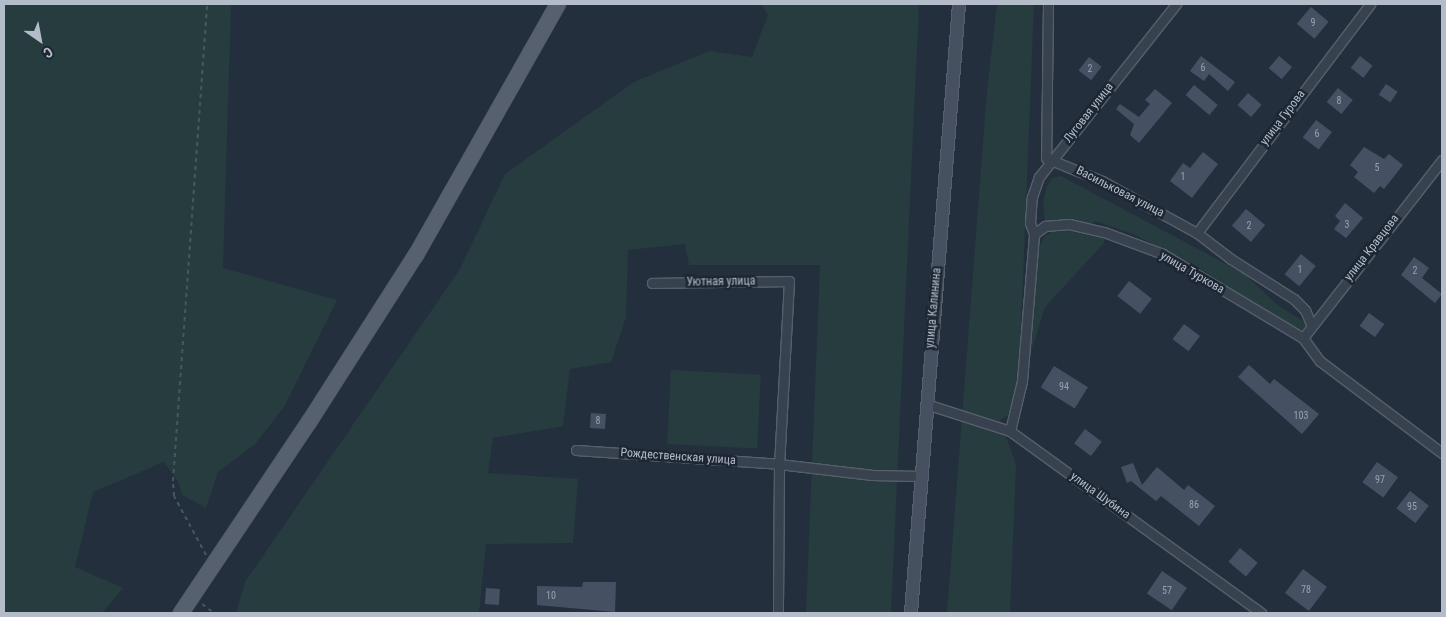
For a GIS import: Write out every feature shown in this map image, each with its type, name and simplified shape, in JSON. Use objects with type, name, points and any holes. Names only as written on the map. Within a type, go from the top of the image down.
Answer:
[{"type":"main road","points":[[181,613],[213,568],[416,255],[558,4]]},
{"type":"main road","name":"улица Калинина","points":[[911,613],[959,4]]},
{"type":"street","points":[[1048,4],[1044,129],[1046,158],[1051,162]]},
{"type":"street","name":"Луговая улица","points":[[1034,234],[1030,224],[1032,197],[1039,177],[1176,4]]},
{"type":"street","name":"улица Гурова","points":[[1197,233],[1370,4]]},
{"type":"street","name":"улица Кравцова","points":[[1304,338],[1311,324],[1442,160]]},
{"type":"street","name":"Васильковая улица","points":[[1051,162],[1102,181],[1197,233],[1231,259],[1294,299],[1305,310],[1311,324]]},
{"type":"street","name":"улица Туркова","points":[[1034,234],[1045,226],[1069,224],[1104,232],[1163,254],[1304,338],[1320,361],[1442,453]]},
{"type":"street","points":[[1010,430],[1022,381],[1034,234]]},
{"type":"street","name":"Уютная улица","points":[[652,283],[789,281],[779,464]]},
{"type":"street","name":"улица Шубина","points":[[926,404],[1010,430],[1261,613]]},
{"type":"street","name":"Рождественская улица","points":[[576,450],[779,464],[872,475],[921,476]]},
{"type":"street","points":[[778,613],[779,464]]},
{"type":"path","points":[[207,4],[173,481],[174,496],[213,568]]},
{"type":"path","points":[[190,600],[214,613]]},
{"type":"green space","points":[[4,4],[231,4],[223,268],[337,300],[284,407],[255,444],[218,472],[206,508],[182,495],[178,481],[164,462],[93,492],[75,567],[123,588],[102,613],[4,613]]},
{"type":"green space","points":[[762,4],[919,4],[891,613],[806,613],[820,265],[689,265],[685,244],[628,250],[626,317],[611,362],[570,369],[563,426],[493,438],[488,473],[578,479],[573,543],[486,544],[479,613],[236,613],[245,582],[460,269],[505,174],[634,82],[709,51],[752,57],[768,15]]},
{"type":"green space","points":[[997,4],[1034,4],[1019,379],[1008,415],[1000,420],[1016,465],[1010,613],[947,613],[987,91]]},
{"type":"green space","points":[[1061,176],[1243,273],[1279,306],[1309,325],[1301,330],[1285,323],[1191,263],[1133,234],[1095,221],[1091,225],[1068,220],[1045,221],[1043,201],[1047,186],[1052,178]]},
{"type":"green space","points":[[1056,229],[1104,237],[1104,243],[1045,307],[1031,352],[1029,343],[1039,248],[1045,236]]},
{"type":"green space","points":[[671,370],[761,375],[757,449],[667,444]]},
{"type":"building","points":[[1311,7],[1329,22],[1314,39],[1297,24]]},
{"type":"building","points":[[1201,56],[1235,82],[1228,91],[1209,74],[1204,81],[1190,71]]},
{"type":"building","points":[[1279,56],[1292,67],[1282,79],[1269,68]]},
{"type":"building","points":[[1360,56],[1373,66],[1363,78],[1351,68]]},
{"type":"building","points":[[1089,57],[1102,67],[1091,80],[1079,70]]},
{"type":"building","points":[[1386,84],[1398,92],[1390,103],[1379,95]]},
{"type":"building","points":[[1194,85],[1218,105],[1209,115],[1186,95]]},
{"type":"building","points":[[1338,88],[1353,100],[1341,114],[1327,102]]},
{"type":"building","points":[[1155,89],[1172,103],[1139,143],[1130,135],[1134,124],[1116,109],[1120,104],[1139,117],[1150,104],[1145,100]]},
{"type":"building","points":[[1248,93],[1262,105],[1251,117],[1238,105]]},
{"type":"building","points":[[1316,120],[1332,132],[1319,150],[1303,138]]},
{"type":"building","points":[[1364,147],[1384,159],[1389,154],[1403,165],[1384,189],[1380,186],[1374,193],[1354,177],[1358,172],[1350,165]]},
{"type":"building","points":[[1203,152],[1218,164],[1192,198],[1170,181],[1183,163],[1190,168]]},
{"type":"building","points":[[1345,203],[1363,218],[1346,238],[1334,229],[1340,221],[1335,216]]},
{"type":"building","points":[[1246,209],[1265,225],[1251,242],[1232,226]]},
{"type":"building","points":[[1301,254],[1316,266],[1299,286],[1285,274]]},
{"type":"building","points":[[1414,257],[1429,268],[1422,278],[1442,294],[1435,303],[1401,275]]},
{"type":"building","points":[[1129,281],[1152,299],[1140,314],[1117,296]]},
{"type":"building","points":[[1369,313],[1384,324],[1375,337],[1360,326]]},
{"type":"building","points":[[1184,324],[1200,336],[1189,351],[1173,339]]},
{"type":"building","points":[[1249,365],[1270,384],[1274,379],[1319,414],[1302,434],[1238,377]]},
{"type":"building","points":[[1054,366],[1088,387],[1075,408],[1041,387]]},
{"type":"building","points":[[591,413],[606,414],[605,429],[590,428]]},
{"type":"building","points":[[1085,429],[1102,442],[1091,456],[1074,443]]},
{"type":"building","points":[[1377,462],[1398,477],[1383,498],[1362,482]]},
{"type":"building","points":[[1133,463],[1142,485],[1157,467],[1184,490],[1188,485],[1215,506],[1199,526],[1161,496],[1156,501],[1131,481],[1127,483],[1121,467]]},
{"type":"building","points":[[1410,491],[1429,506],[1415,523],[1396,508]]},
{"type":"building","points":[[1240,548],[1258,563],[1246,577],[1228,562]]},
{"type":"building","points":[[1303,569],[1327,587],[1309,611],[1285,593]]},
{"type":"building","points":[[1162,571],[1187,588],[1172,610],[1147,593]]},
{"type":"building","points":[[583,582],[616,582],[615,612],[537,605],[537,586],[582,587]]},
{"type":"building","points":[[486,588],[500,589],[499,605],[485,604]]}]
